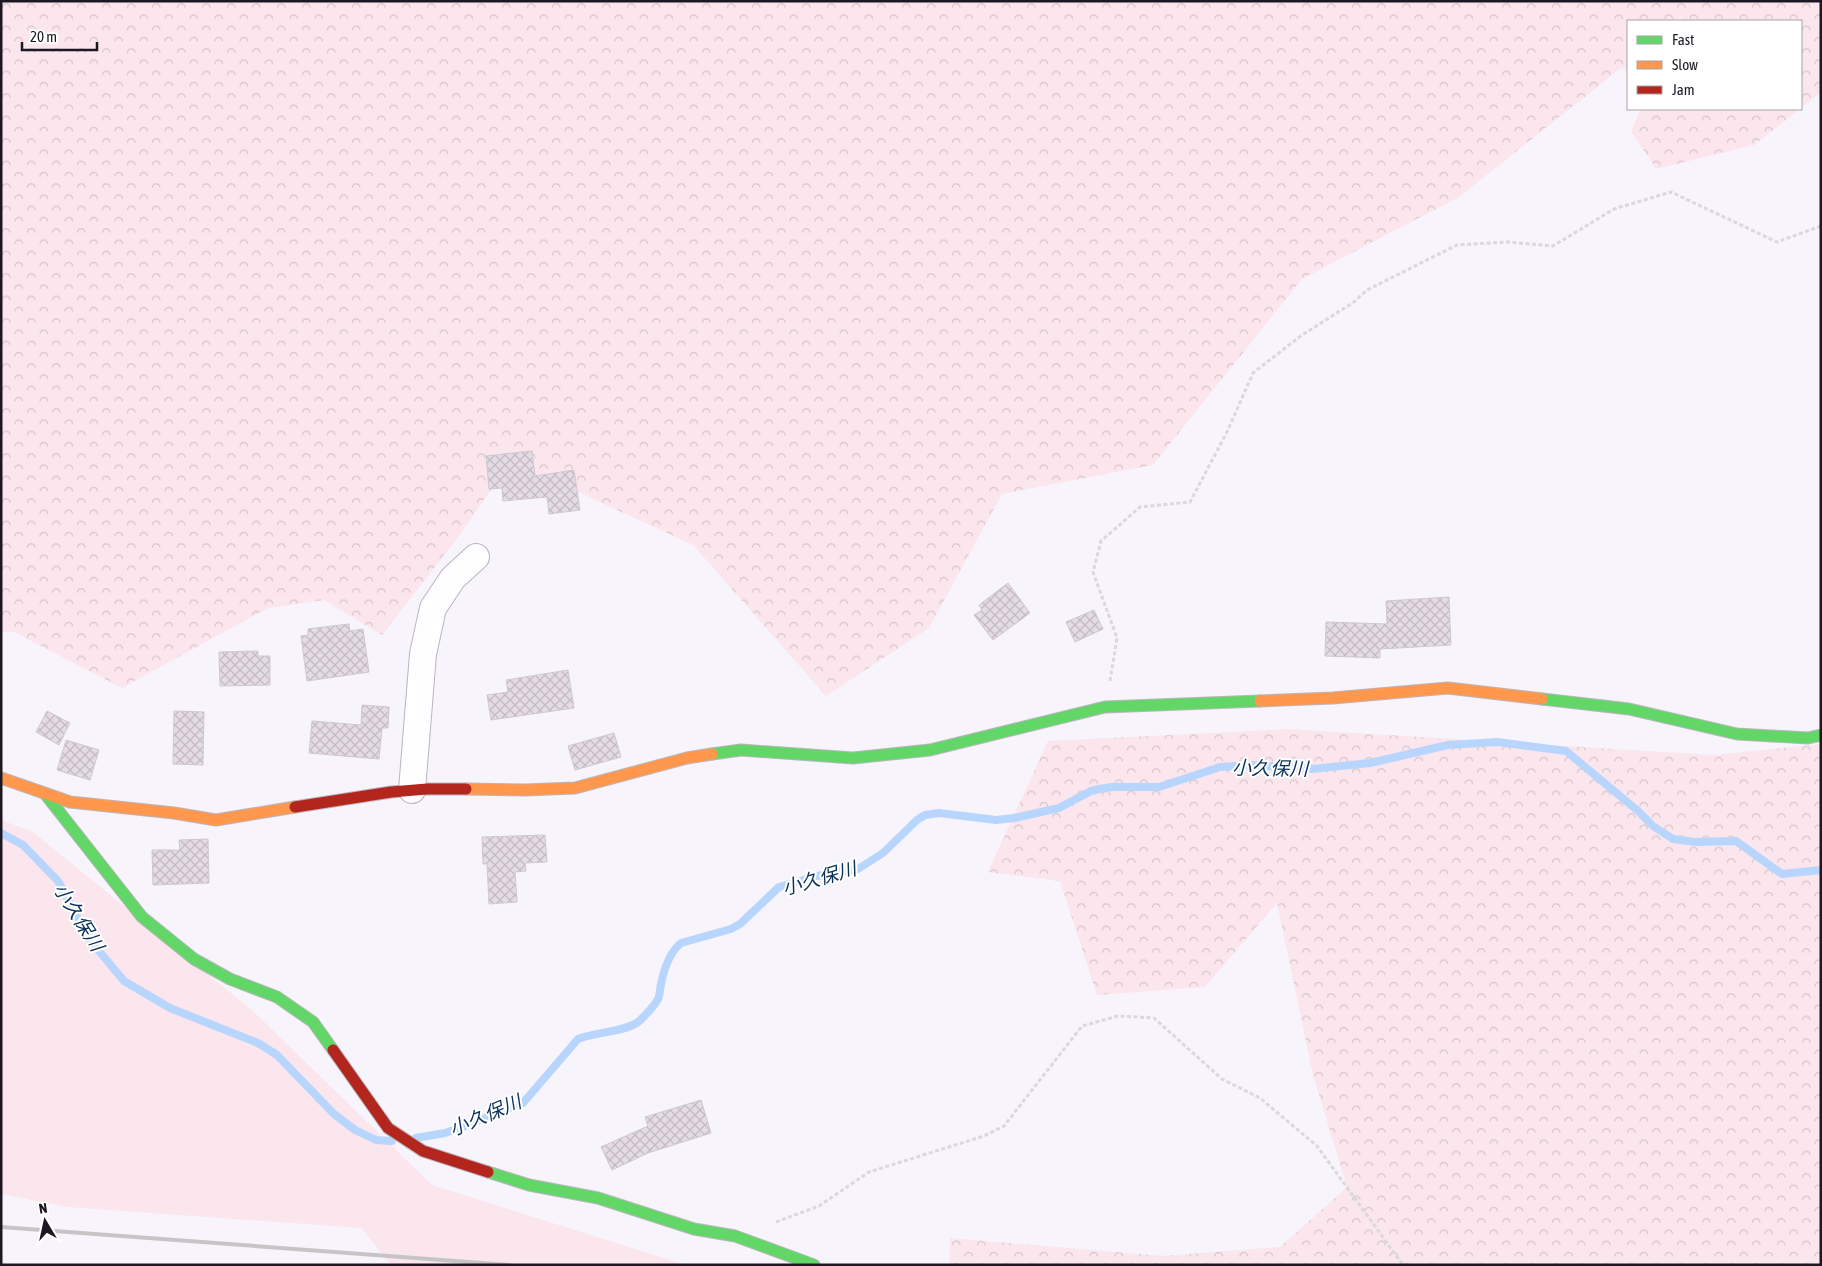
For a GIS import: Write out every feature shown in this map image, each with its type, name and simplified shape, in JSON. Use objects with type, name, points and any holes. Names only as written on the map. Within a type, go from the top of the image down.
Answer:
[{"type":"street","points":[[412,790],[423,654],[433,608],[454,578],[476,557]]},
{"type":"street","points":[[1,778],[70,802],[174,813],[216,820],[412,790],[575,788],[687,758],[741,750],[853,758],[930,750],[1105,706],[1333,698],[1448,688],[1629,709],[1738,734],[1808,738],[1821,735]]},
{"type":"street","points":[[46,795],[142,917],[194,958],[230,979],[277,997],[313,1022],[388,1128],[423,1151],[529,1185],[598,1198],[694,1229],[735,1236],[814,1265]]},
{"type":"path","points":[[1105,706],[1117,638],[1093,572],[1101,541],[1140,507],[1190,502],[1227,432],[1253,373],[1302,336],[1354,302],[1366,290],[1457,245],[1507,242],[1553,246],[1614,209],[1671,192],[1777,242],[1821,226]]},
{"type":"path","points":[[772,1223],[819,1206],[869,1172],[984,1136],[1004,1126],[1082,1026],[1118,1016],[1154,1018],[1222,1079],[1260,1098],[1317,1146],[1403,1265]]},
{"type":"green space","points":[[1,1],[1821,1],[1821,92],[1802,107],[1802,20],[1680,20],[1682,15],[1678,20],[1627,20],[1627,73],[1622,67],[1459,197],[1302,279],[1153,465],[1002,494],[929,628],[826,696],[693,545],[554,481],[499,478],[459,536],[382,635],[324,600],[268,608],[122,688],[14,632],[1,632]]},
{"type":"green space","points":[[1641,110],[1799,110],[1754,145],[1656,169],[1631,131]]},
{"type":"green space","points":[[1290,729],[1713,755],[1821,744],[1821,1265],[949,1265],[950,1238],[1162,1256],[1280,1247],[1347,1187],[1313,1075],[1277,903],[1205,987],[1097,995],[1060,881],[988,872],[1048,741]]},
{"type":"green space","points":[[1,820],[33,832],[254,1012],[432,1185],[686,1265],[391,1265],[361,1228],[68,1207],[1,1194]]},
{"type":"building","points":[[532,451],[535,476],[574,470],[580,510],[549,514],[547,497],[503,501],[502,488],[489,489],[486,456]]},
{"type":"building","points":[[1008,583],[1030,613],[993,640],[974,615],[982,610],[979,605]]},
{"type":"building","points":[[1449,597],[1451,645],[1380,649],[1380,658],[1325,656],[1326,622],[1387,624],[1386,601]]},
{"type":"building","points":[[1094,610],[1103,629],[1075,642],[1066,622]]},
{"type":"building","points":[[349,624],[350,631],[363,629],[369,672],[307,681],[301,636],[308,635],[308,629]]},
{"type":"building","points":[[258,651],[258,656],[270,656],[270,685],[220,686],[219,652]]},
{"type":"building","points":[[568,670],[574,708],[491,720],[487,695],[508,692],[506,680]]},
{"type":"building","points":[[362,705],[389,707],[388,728],[382,728],[379,759],[309,753],[312,721],[361,725]]},
{"type":"building","points":[[47,711],[70,723],[59,745],[36,732]]},
{"type":"building","points":[[174,711],[204,712],[203,765],[173,764]]},
{"type":"building","points":[[614,733],[621,757],[575,770],[568,746]]},
{"type":"building","points":[[66,740],[99,750],[90,780],[57,770]]},
{"type":"building","points":[[545,835],[547,862],[525,863],[526,871],[515,872],[517,902],[489,904],[487,864],[483,864],[482,837]]},
{"type":"building","points":[[208,839],[209,883],[153,885],[152,850],[180,850],[179,840]]},
{"type":"building","points":[[701,1100],[711,1133],[648,1153],[612,1170],[601,1147],[648,1126],[645,1117]]},
{"type":"waterway","name":"小久保川","points":[[416,1138],[445,1133],[523,1103],[578,1039],[625,1028],[643,1018],[658,999],[662,978],[668,962],[673,952],[681,943],[731,929],[740,924],[779,887],[817,876],[858,869],[883,853],[917,820],[925,815],[939,813],[996,820],[1014,818],[1059,808],[1091,791],[1099,789],[1112,787],[1159,787],[1220,767],[1251,765],[1312,769],[1370,763],[1448,745],[1498,742],[1566,751],[1638,811],[1653,826],[1673,839],[1695,842],[1736,841],[1782,874],[1821,870]]},
{"type":"waterway","name":"小久保川","points":[[1,833],[23,845],[58,881],[89,939],[124,981],[170,1008],[258,1043],[277,1055],[334,1114],[355,1130],[376,1140],[392,1141]]},
{"type":"railway","points":[[1,1227],[509,1265]]},
{"type":"traffic: fast","points":[[1542,699],[1629,709],[1737,734],[1808,738],[1821,735]]},
{"type":"traffic: fast","points":[[712,754],[741,750],[853,758],[930,750],[1105,707],[1260,701]]},
{"type":"traffic: fast","points":[[46,795],[142,917],[194,959],[230,979],[277,997],[313,1022],[333,1050]]},
{"type":"traffic: fast","points":[[488,1172],[529,1185],[598,1198],[694,1229],[735,1236],[814,1265]]},
{"type":"traffic: slow","points":[[1260,701],[1333,698],[1448,688],[1542,699]]},
{"type":"traffic: slow","points":[[466,789],[525,790],[575,788],[687,758],[712,754]]},
{"type":"traffic: slow","points":[[1,778],[70,802],[174,813],[216,820],[295,807]]},
{"type":"traffic: jam","points":[[295,807],[391,792],[427,789],[466,789]]},
{"type":"traffic: jam","points":[[333,1050],[388,1128],[423,1151],[488,1172]]}]
